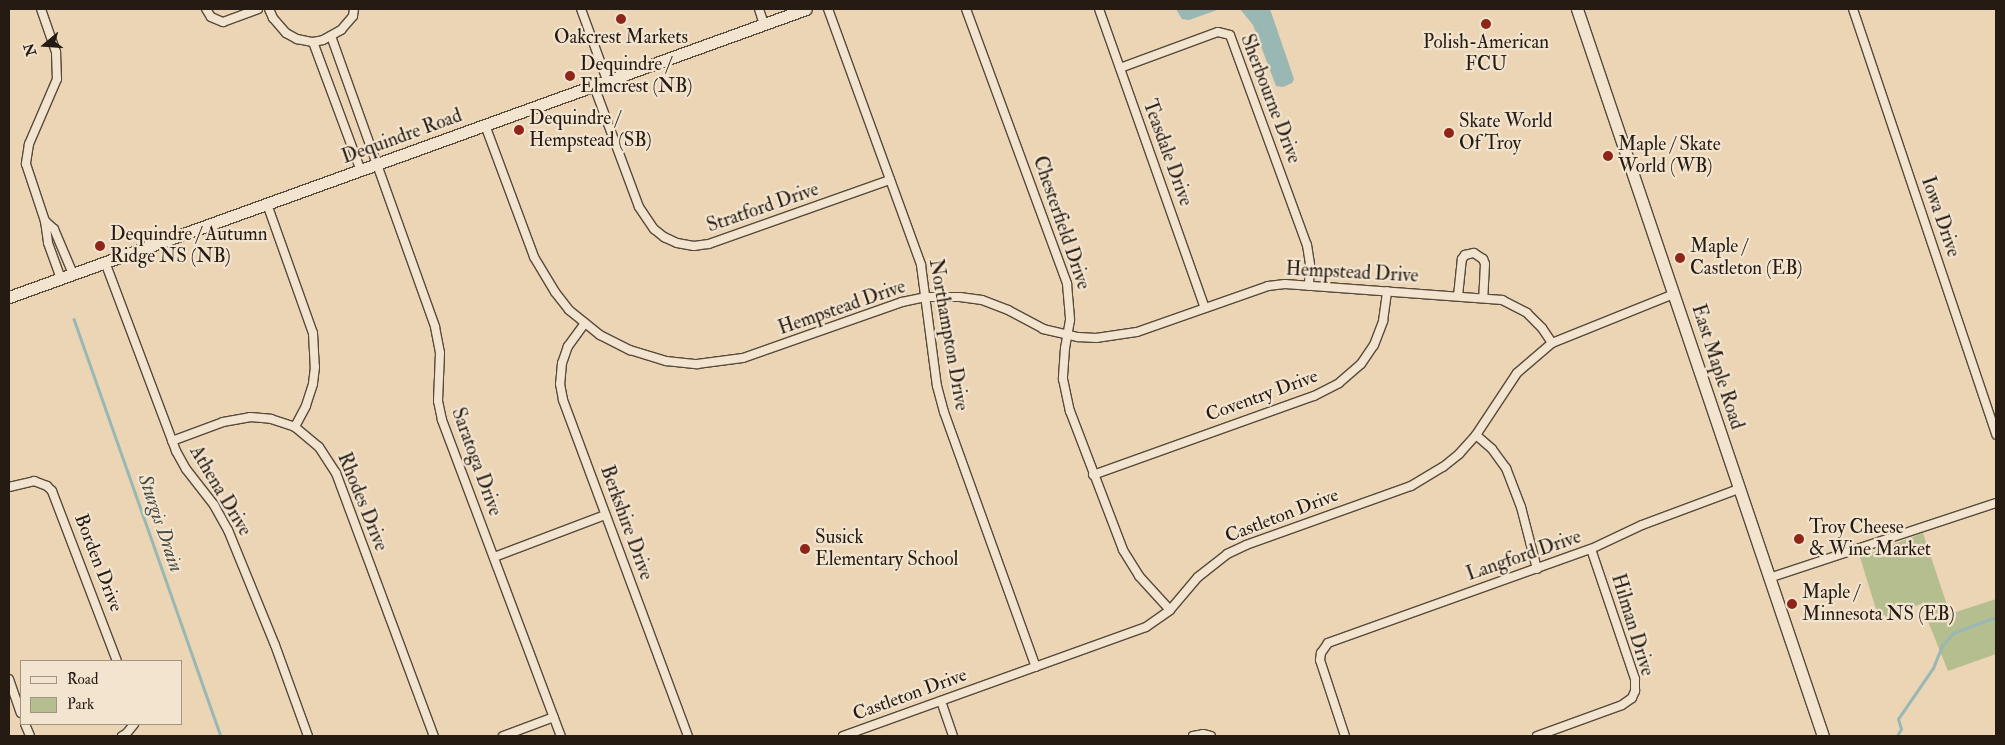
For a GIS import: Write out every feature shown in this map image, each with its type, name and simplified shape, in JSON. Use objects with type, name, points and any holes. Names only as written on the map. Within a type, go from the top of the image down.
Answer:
[{"type":"main road","name":"Dequindre Road","points":[[9,297],[376,166],[607,80],[806,9]]},
{"type":"main road","name":"East Maple Road","points":[[1577,9],[1823,736]]},
{"type":"street","points":[[41,9],[56,52],[57,79],[29,144],[26,164],[45,221],[48,244],[61,278]]},
{"type":"street","points":[[206,9],[210,17],[223,22],[258,9]]},
{"type":"street","points":[[269,9],[273,18],[286,33],[297,39],[313,42],[331,36],[347,24],[354,9]]},
{"type":"street","points":[[581,9],[607,80]]},
{"type":"street","points":[[759,9],[764,24]]},
{"type":"street","name":"Northampton Drive","points":[[828,9],[921,265],[935,374],[944,412],[1036,667]]},
{"type":"street","name":"Chesterfield Drive","points":[[966,9],[1068,284],[1071,304],[1063,362],[1065,393],[1116,536],[1129,562],[1139,576],[1170,610]]},
{"type":"street","name":"Teasdale Drive","points":[[1099,9],[1205,308]]},
{"type":"street","name":"Iowa Drive","points":[[1853,9],[1996,435]]},
{"type":"street","name":"Sherbourne Drive","points":[[1120,68],[1218,32],[1230,35],[1307,245],[1310,265],[1309,286]]},
{"type":"street","name":"Saratoga Drive","points":[[331,36],[435,327],[440,353],[438,387],[440,410],[561,736]]},
{"type":"street","points":[[313,42],[361,171]]},
{"type":"street","name":"Stratford Drive","points":[[594,86],[643,214],[659,234],[677,243],[694,246],[709,244],[890,180]]},
{"type":"street","name":"Hempstead Drive","points":[[485,125],[534,257],[555,292],[584,324],[616,344],[642,355],[666,361],[697,364],[743,358],[893,306],[926,298],[960,297],[982,300],[1008,310],[1043,329],[1067,335],[1096,338],[1120,336],[1268,286],[1309,286],[1483,298],[1512,304],[1527,313],[1542,328],[1552,343]]},
{"type":"street","points":[[267,204],[313,333],[315,367],[313,384],[306,406],[295,427]]},
{"type":"street","points":[[45,221],[54,229],[73,274]]},
{"type":"street","points":[[1458,296],[1462,259],[1465,255],[1474,253],[1483,259],[1485,264],[1483,298]]},
{"type":"street","name":"Athena Drive","points":[[105,262],[172,441],[186,469],[214,505],[228,530],[308,736]]},
{"type":"street","name":"Coventry Drive","points":[[1093,475],[1314,396],[1339,383],[1361,364],[1374,345],[1383,320],[1387,291]]},
{"type":"street","name":"Castleton Drive","points":[[843,736],[1146,627],[1170,610],[1198,577],[1222,558],[1246,545],[1410,486],[1443,467],[1476,435],[1517,373],[1552,343],[1674,294]]},
{"type":"street","name":"Berkshire Drive","points":[[584,324],[565,353],[560,373],[561,392],[688,736]]},
{"type":"street","name":"Rhodes Drive","points":[[172,441],[224,422],[250,416],[272,418],[295,427],[319,447],[336,474],[434,736]]},
{"type":"street","points":[[1476,435],[1492,449],[1506,468],[1521,507],[1537,568]]},
{"type":"street","name":"Borden Drive","points":[[9,487],[26,481],[40,482],[48,486],[55,496],[117,660]]},
{"type":"street","name":"Langford Drive","points":[[1345,736],[1322,667],[1321,653],[1328,643],[1591,549],[1642,525],[1739,489]]},
{"type":"street","points":[[1769,578],[1996,502]]},
{"type":"street","points":[[494,557],[605,515]]},
{"type":"street","name":"Hilman Drive","points":[[1537,736],[1622,705],[1632,698],[1635,691],[1635,679],[1591,549]]},
{"type":"street","points":[[9,679],[20,710]]},
{"type":"street","points":[[940,701],[953,736]]},
{"type":"street","points":[[503,736],[554,717]]},
{"type":"street","points":[[122,736],[133,725]]},
{"type":"street","points":[[1193,736],[1203,734],[1211,736]]},
{"type":"green space","points":[[1923,533],[1950,614],[1996,599],[1996,654],[1948,671],[1921,604],[1879,619],[1860,557]]},
{"type":"water","points":[[1176,9],[1220,9],[1189,20],[1182,19]]},
{"type":"water","points":[[1240,9],[1270,9],[1294,79],[1292,83],[1283,87],[1276,86],[1253,25]]},
{"type":"waterway","name":"Sturgis Drain","points":[[74,319],[221,736]]},
{"type":"waterway","points":[[1897,736],[1901,729],[1898,719],[1933,668],[1942,646],[1953,633],[1996,617]]},
{"type":"place","name":"Oakcrest Markets","points":[[621,19]]},
{"type":"place","name":"Polish-American FCU","points":[[1486,24]]},
{"type":"place","name":"Dequindre / Elmcrest (NB)","points":[[570,76]]},
{"type":"place","name":"Dequindre / Hempstead (SB)","points":[[519,130]]},
{"type":"place","name":"Skate World Of Troy","points":[[1449,133]]},
{"type":"place","name":"Maple / Skate World (WB)","points":[[1608,156]]},
{"type":"place","name":"Dequindre / Autumn Ridge NS (NB)","points":[[100,246]]},
{"type":"place","name":"Maple / Castleton (EB)","points":[[1680,258]]},
{"type":"place","name":"Troy Cheese & Wine Market","points":[[1799,539]]},
{"type":"place","name":"Susick Elementary School","points":[[805,549]]},
{"type":"place","name":"Maple / Minnesota NS (EB)","points":[[1792,604]]}]
